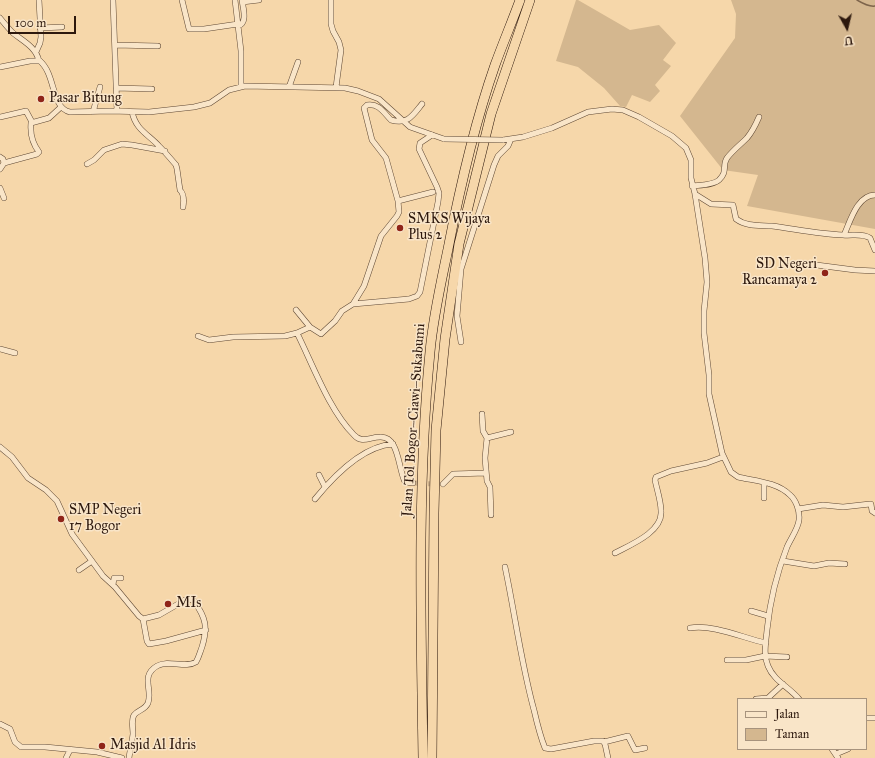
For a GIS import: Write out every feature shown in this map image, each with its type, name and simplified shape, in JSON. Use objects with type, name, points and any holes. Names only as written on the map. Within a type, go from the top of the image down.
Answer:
[{"type":"highway","name":"Jalan Tol Bogor–Ciawi–Sukabumi","points":[[423,758],[421,521],[425,421],[430,350],[438,297],[458,201],[478,121],[495,65],[520,0]]},
{"type":"highway","name":"Jalan Tol Bogor–Ciawi–Sukabumi","points":[[432,758],[436,430],[445,339],[459,244],[491,114],[530,0]]},
{"type":"street","points":[[36,52],[41,41],[39,0]]},
{"type":"street","points":[[114,0],[117,111]]},
{"type":"street","points":[[182,0],[189,29],[242,25],[244,22],[242,1],[259,0]]},
{"type":"street","points":[[235,0],[241,62],[241,87]]},
{"type":"street","points":[[331,0],[331,24],[341,50],[336,87]]},
{"type":"street","points":[[0,18],[8,28],[36,52],[39,60],[49,74],[57,100],[61,107],[70,112],[155,112],[204,105],[213,101],[229,90],[241,87],[336,87],[358,91],[379,99],[386,104],[402,121],[412,128],[444,139],[503,140],[523,137],[552,128],[574,117],[591,111],[608,109],[623,110],[642,119],[676,139],[686,148],[691,160],[692,186],[695,194],[705,256],[707,280],[704,327],[709,375],[709,391],[723,457],[729,469],[736,476],[780,488],[794,499],[798,509],[799,522],[782,561],[770,601],[765,656],[772,674],[798,698]]},
{"type":"street","points":[[40,28],[62,27]]},
{"type":"street","points":[[115,45],[158,46]]},
{"type":"street","points":[[0,66],[39,60]]},
{"type":"street","points":[[289,87],[298,62]]},
{"type":"street","points":[[93,112],[100,87]]},
{"type":"street","points":[[116,88],[152,89]]},
{"type":"street","points":[[296,310],[310,327],[319,334],[322,334],[335,321],[340,313],[353,304],[364,286],[382,236],[399,214],[398,201],[385,156],[371,139],[364,108],[367,105],[375,105],[381,108],[391,120],[402,121],[411,118],[422,104]]},
{"type":"street","points":[[32,122],[49,118],[61,107]]},
{"type":"street","points":[[0,117],[27,111],[32,122],[30,130],[33,142],[39,152],[34,156],[4,163],[0,169]]},
{"type":"street","points":[[132,112],[138,127],[165,151],[177,169],[180,190],[182,191],[184,198],[183,207]]},
{"type":"street","points":[[692,186],[720,180],[726,170],[726,160],[748,137],[759,117]]},
{"type":"street","points":[[353,304],[409,299],[417,296],[420,292],[439,193],[419,149],[420,142],[432,136]]},
{"type":"street","points":[[461,342],[457,316],[461,269],[494,165],[498,156],[508,146],[511,139]]},
{"type":"street","points":[[87,164],[94,160],[104,150],[122,144],[165,151]]},
{"type":"street","points":[[0,157],[3,159],[4,163]]},
{"type":"street","points":[[0,188],[4,198]]},
{"type":"street","points":[[398,201],[433,192]]},
{"type":"street","points":[[695,194],[711,204],[733,205],[736,219],[753,226],[770,226],[802,232],[867,236],[872,240],[875,250]]},
{"type":"street","points":[[844,235],[862,201],[868,196],[875,195]]},
{"type":"street","points":[[801,263],[875,271]]},
{"type":"street","points":[[198,336],[209,340],[233,337],[285,336],[297,333],[310,327]]},
{"type":"street","points":[[297,333],[336,411],[354,435],[358,439],[365,440],[379,437],[386,438],[395,448],[405,482],[413,483]]},
{"type":"street","points":[[0,349],[15,353]]},
{"type":"street","points":[[482,414],[483,431],[487,438],[486,473],[487,483],[490,487],[491,515]]},
{"type":"street","points":[[487,438],[511,432]]},
{"type":"street","points":[[315,499],[339,472],[363,455],[380,446],[393,444]]},
{"type":"street","points":[[0,447],[12,458],[28,478],[46,490],[57,501],[71,532],[92,561],[103,576],[143,619],[147,641],[149,644],[206,630]]},
{"type":"street","points":[[615,553],[643,538],[659,524],[661,511],[655,480],[656,477],[671,471],[707,464],[723,457]]},
{"type":"street","points":[[443,484],[453,474],[486,473]]},
{"type":"street","points":[[319,475],[326,487]]},
{"type":"street","points":[[764,483],[764,498]]},
{"type":"street","points":[[798,509],[823,505],[843,507],[871,504],[872,511],[875,513]]},
{"type":"street","points":[[79,570],[92,561]]},
{"type":"street","points":[[782,561],[814,566],[828,563],[845,564]]},
{"type":"street","points":[[504,567],[531,700],[545,748],[551,749],[594,740],[604,742],[628,736],[636,750],[645,748]]},
{"type":"street","points":[[113,585],[114,578],[121,578]]},
{"type":"street","points":[[128,758],[133,735],[133,718],[135,714],[144,708],[148,701],[148,681],[152,670],[160,665],[190,664],[196,662],[206,630],[200,610],[194,601],[190,599],[185,600],[159,615],[143,619]]},
{"type":"street","points":[[752,611],[768,616]]},
{"type":"street","points":[[690,628],[710,628],[766,643]]},
{"type":"street","points":[[727,660],[746,660],[765,656],[787,657]]},
{"type":"street","points":[[768,698],[782,684]]},
{"type":"street","points":[[0,724],[10,729],[15,742],[20,746],[102,753],[122,758]]},
{"type":"street","points":[[604,742],[608,758]]},
{"type":"street","points":[[66,758],[70,750]]},
{"type":"street","points":[[837,756],[846,750]]},
{"type":"green space","points":[[576,0],[630,30],[659,25],[676,43],[663,60],[671,66],[655,85],[660,91],[650,102],[632,95],[626,107],[620,106],[604,88],[578,67],[556,61]]},
{"type":"green space","points":[[731,0],[875,0],[875,229],[747,206],[758,175],[723,170],[680,116],[735,38],[736,14]]},
{"type":"waterway","points":[[857,0],[868,5],[875,6]]},
{"type":"tunnel","points":[[413,483],[436,484]]},
{"type":"place","name":"Pasar Bitung","points":[[41,99]]},
{"type":"place","name":"SMKS Wijaya Plus 2","points":[[400,228]]},
{"type":"place","name":"SD Negeri Rancamaya 2","points":[[825,273]]},
{"type":"place","name":"SMP Negeri 17 Bogor","points":[[61,519]]},
{"type":"place","name":"MIs","points":[[168,604]]},
{"type":"place","name":"Masjid Al Idris","points":[[102,746]]}]
